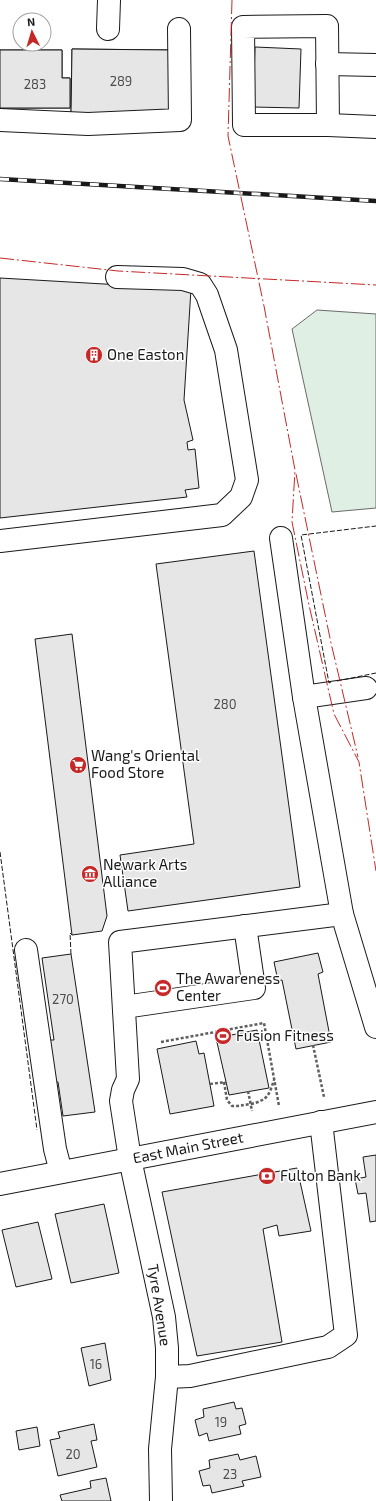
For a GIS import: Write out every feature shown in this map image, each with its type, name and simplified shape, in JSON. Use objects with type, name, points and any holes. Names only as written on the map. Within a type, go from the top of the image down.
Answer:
[{"type":"main road","points":[[108,29],[109,0]]},
{"type":"main road","points":[[328,125],[327,26],[243,27],[244,125],[328,125],[376,127]]},
{"type":"main road","points":[[0,120],[88,124],[180,120],[179,29]]},
{"type":"main road","points":[[327,64],[376,65]]},
{"type":"main road","points":[[0,541],[222,515],[241,497],[247,480],[226,350],[207,295],[200,284],[183,279],[117,277]]},
{"type":"main road","points":[[281,538],[304,697],[342,914],[376,1027]]},
{"type":"main road","points":[[304,697],[366,688]]},
{"type":"main road","points":[[124,1007],[254,988],[245,926],[342,914]]},
{"type":"main road","name":"Tyre Avenue","points":[[161,1501],[160,1449],[167,1378],[167,1348],[164,1318],[130,1159],[121,1101],[122,1090],[128,1079],[120,942],[245,926]]},
{"type":"main road","points":[[26,950],[55,1149],[62,1172]]},
{"type":"main road","name":"East Main Street","points":[[0,1184],[376,1112]]},
{"type":"main road","points":[[167,1378],[190,1376],[328,1347],[346,1335],[321,1122]]},
{"type":"path","points":[[161,1042],[264,1023],[279,1106]]},
{"type":"path","points":[[314,1045],[324,1097]]},
{"type":"path","points":[[210,1084],[225,1082],[227,1100],[232,1106],[240,1106],[262,1102],[269,1093],[274,1079]]},
{"type":"path","points":[[248,1091],[252,1111]]},
{"type":"green space","points":[[317,310],[376,314],[376,508],[332,512],[292,329]]},
{"type":"building","points":[[255,47],[301,49],[299,108],[253,107]]},
{"type":"building","points":[[72,49],[171,50],[171,113],[71,113]]},
{"type":"building","points":[[72,49],[171,50],[171,113],[71,113]]},
{"type":"building","points":[[0,50],[12,50],[12,52],[52,52],[52,50],[62,50],[62,78],[70,78],[70,108],[0,108]]},
{"type":"building","points":[[0,50],[12,50],[12,52],[52,52],[52,50],[62,50],[62,78],[70,78],[70,108],[0,108]]},
{"type":"building","name":"One Easton","points":[[0,278],[191,289],[184,400],[193,440],[187,442],[188,450],[195,449],[199,488],[185,490],[187,497],[0,518]]},
{"type":"building","points":[[254,551],[300,887],[128,911],[120,855],[194,844],[156,564]]},
{"type":"building","points":[[72,634],[107,916],[102,931],[72,935],[35,639]]},
{"type":"building","points":[[318,953],[323,972],[318,974],[331,1042],[296,1049],[282,980],[278,981],[274,962]]},
{"type":"building","points":[[71,954],[95,1112],[63,1116],[58,1082],[55,1082],[49,1040],[54,1040],[42,958]]},
{"type":"building","points":[[257,1030],[269,1088],[229,1095],[216,1038]]},
{"type":"building","points":[[196,1041],[199,1054],[204,1053],[214,1106],[170,1114],[157,1049]]},
{"type":"building","points":[[376,1155],[376,1221],[370,1222],[366,1193],[358,1194],[355,1179],[366,1177],[363,1157]]},
{"type":"building","points":[[297,1168],[311,1231],[279,1236],[277,1225],[263,1229],[282,1342],[197,1356],[162,1192]]},
{"type":"building","points":[[104,1204],[119,1273],[71,1283],[55,1214]]},
{"type":"building","points":[[38,1222],[52,1279],[16,1287],[2,1230]]},
{"type":"building","points":[[105,1343],[111,1380],[89,1386],[81,1348]]},
{"type":"building","points":[[234,1402],[236,1409],[242,1408],[246,1424],[239,1426],[241,1434],[209,1441],[207,1433],[199,1436],[195,1420],[204,1417],[203,1409]]},
{"type":"building","points":[[94,1424],[97,1440],[91,1441],[97,1467],[58,1476],[50,1440],[60,1438],[58,1432]]},
{"type":"building","points":[[37,1427],[40,1446],[19,1450],[16,1431]]},
{"type":"building","points":[[238,1454],[240,1460],[256,1456],[261,1477],[242,1481],[244,1486],[212,1493],[210,1485],[203,1486],[199,1471],[210,1468],[209,1460]]},
{"type":"building","points":[[106,1478],[111,1501],[62,1501],[60,1495],[91,1488],[90,1481]]},
{"type":"railway","points":[[0,179],[376,201]]},
{"type":"fence","points":[[331,682],[329,683],[301,535],[376,526]]},
{"type":"fence","points":[[337,681],[376,673]]},
{"type":"fence","points":[[0,852],[37,1130]]},
{"type":"fence","points":[[71,954],[70,933],[72,935]]},
{"type":"power","points":[[232,0],[228,136],[264,306],[295,470],[292,522],[334,714],[359,762],[376,871]]},
{"type":"power","points":[[0,258],[118,271],[376,285]]},
{"type":"power","points":[[296,474],[331,643],[358,757]]},
{"type":"place","name":"One Easton","points":[[94,355]]},
{"type":"place","name":"Wang's Oriental Food Store","points":[[78,765]]},
{"type":"place","name":"Newark Arts Alliance","points":[[90,874]]},
{"type":"place","name":"The Awareness Center","points":[[163,988]]},
{"type":"place","name":"Fusion Fitness","points":[[223,1036]]},
{"type":"place","name":"Fulton Bank","points":[[267,1176]]}]
